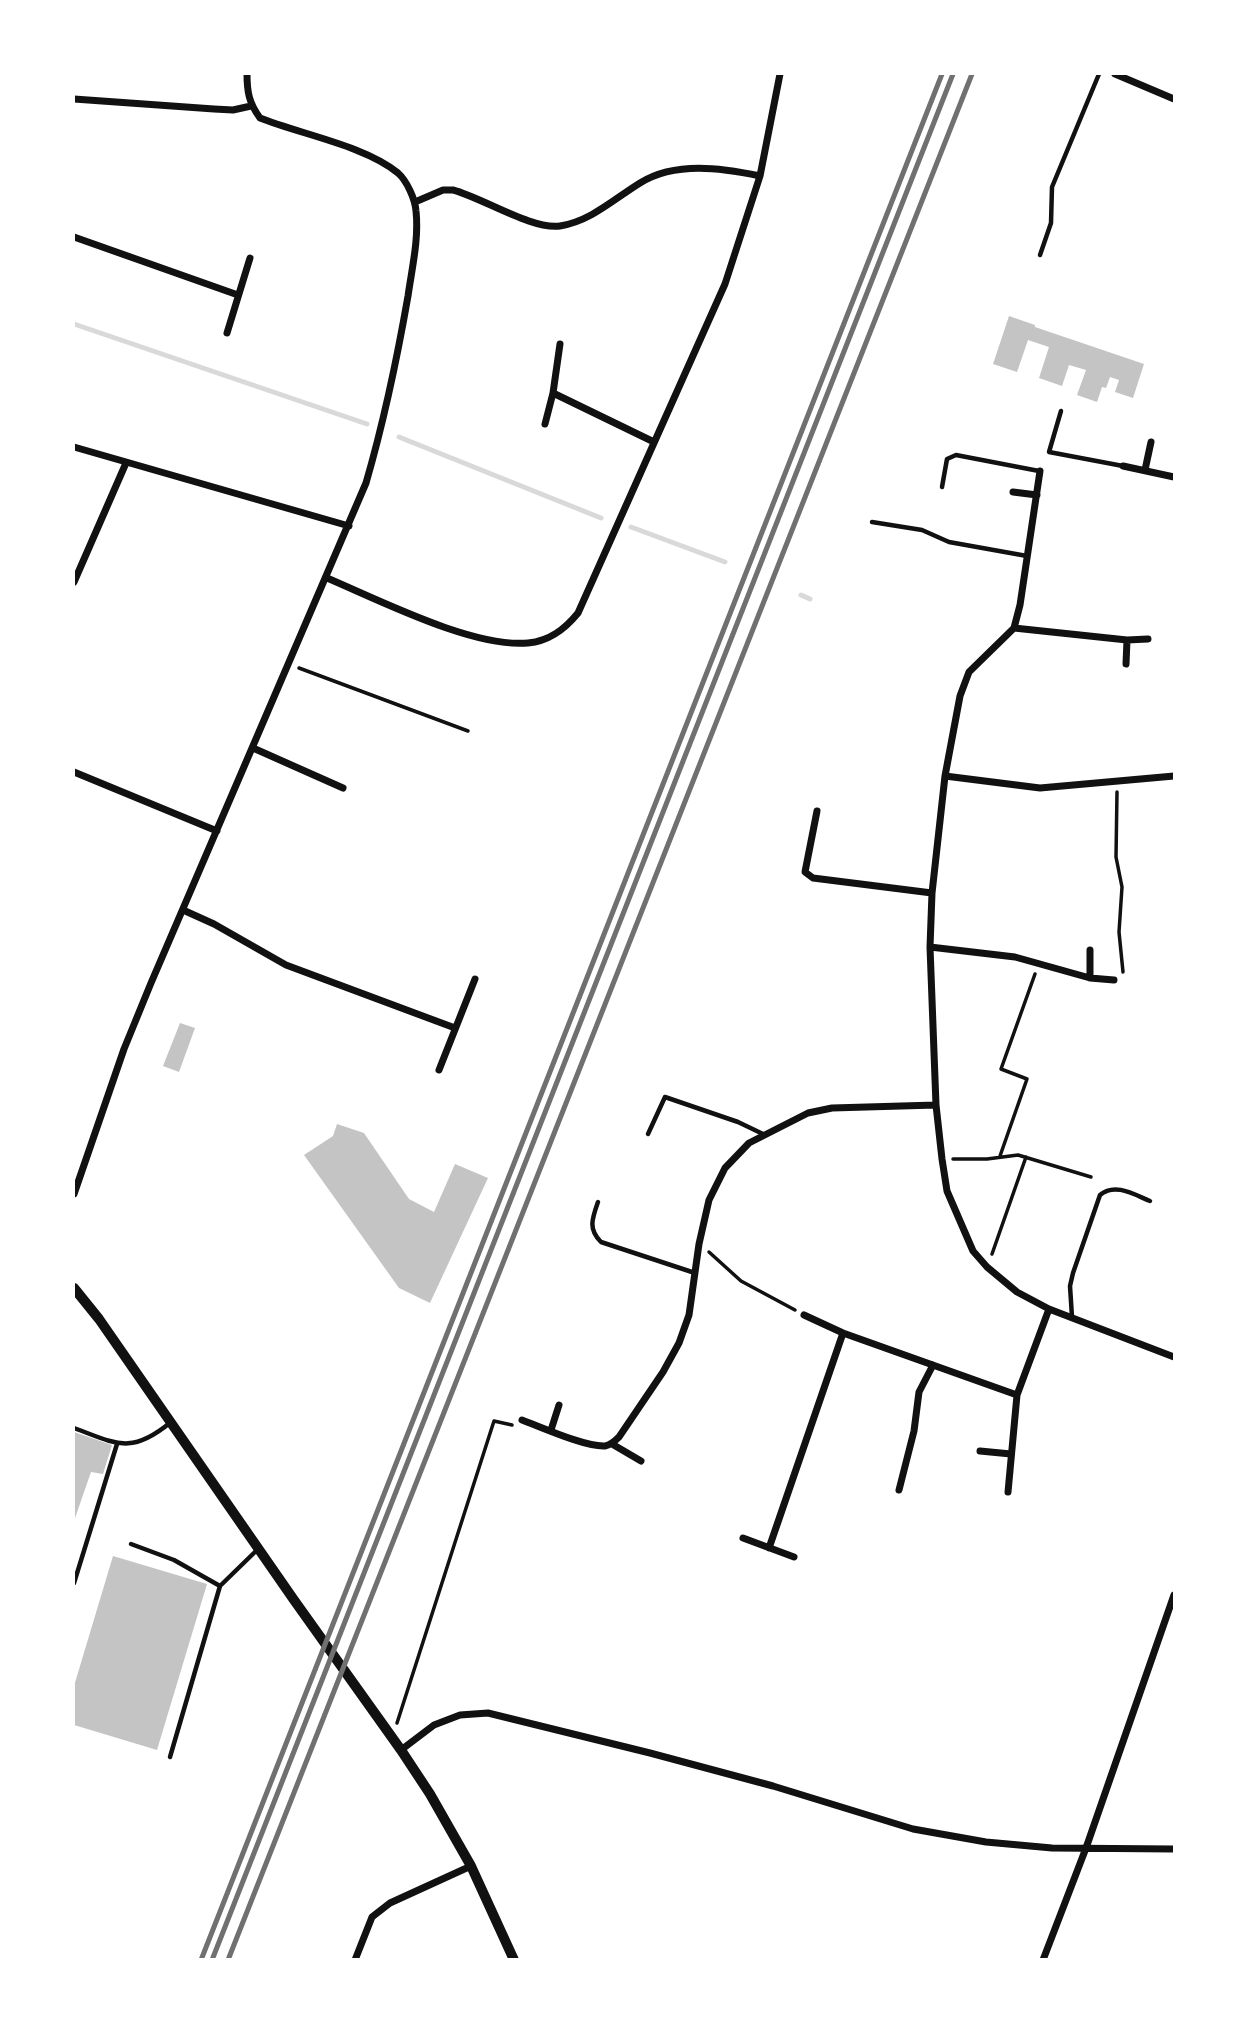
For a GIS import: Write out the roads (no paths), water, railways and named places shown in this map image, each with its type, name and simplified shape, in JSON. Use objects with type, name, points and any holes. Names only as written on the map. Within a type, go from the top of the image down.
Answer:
[{"type":"street","points":[[74,1194],[124,1049],[366,483],[388,404],[414,257],[415,202],[401,176],[384,162],[355,150],[260,118],[251,106],[247,93],[247,74]]},
{"type":"street","points":[[327,578],[430,622],[485,639],[528,643],[548,638],[566,628],[578,613],[725,284],[760,176],[780,74]]},
{"type":"street","points":[[1115,74],[1132,77],[1174,99]]},
{"type":"street","points":[[74,99],[233,110],[251,106]]},
{"type":"street","points":[[415,202],[443,190],[453,190],[527,220],[558,226],[610,205],[657,173],[681,169],[728,169],[760,176]]},
{"type":"street","points":[[74,237],[238,295]]},
{"type":"street","points":[[227,333],[250,258]]},
{"type":"street","points":[[545,424],[553,393],[560,344]]},
{"type":"street","points":[[553,393],[654,442]]},
{"type":"street","points":[[1145,470],[1151,442]]},
{"type":"street","points":[[74,447],[349,526]]},
{"type":"street","points":[[74,582],[126,463]]},
{"type":"street","points":[[1123,466],[1174,477]]},
{"type":"street","points":[[1040,471],[1020,605],[1014,628],[969,671],[960,696],[945,776],[932,893],[930,947],[936,1105],[942,1159],[947,1191],[958,1219],[973,1251],[987,1267],[1017,1292],[1049,1309],[1174,1357]]},
{"type":"street","points":[[1013,492],[1037,495]]},
{"type":"street","points":[[1014,628],[1127,640],[1148,639]]},
{"type":"street","points":[[1126,664],[1127,640]]},
{"type":"street","points":[[253,748],[343,788]]},
{"type":"street","points":[[74,772],[217,831]]},
{"type":"street","points":[[945,776],[1040,788],[1174,776]]},
{"type":"street","points":[[817,811],[805,872],[813,878],[932,893]]},
{"type":"street","points":[[183,910],[214,924],[286,965],[456,1028]]},
{"type":"street","points":[[930,947],[982,951],[1015,957],[1090,978],[1114,980]]},
{"type":"street","points":[[1090,950],[1090,978]]},
{"type":"street","points":[[439,1070],[475,979]]},
{"type":"street","points":[[522,1420],[588,1443],[604,1446],[612,1444],[663,1372],[679,1343],[689,1315],[699,1244],[709,1200],[725,1168],[749,1143],[808,1113],[832,1108],[936,1105]]},
{"type":"street","points":[[74,1288],[99,1319],[294,1600],[393,1737],[430,1794],[471,1866],[514,1959]]},
{"type":"street","points":[[1008,1492],[1017,1395],[1049,1309]]},
{"type":"street","points":[[804,1315],[843,1333],[1017,1395]]},
{"type":"street","points":[[769,1548],[843,1333]]},
{"type":"street","points":[[899,1490],[914,1431],[919,1392],[933,1365]]},
{"type":"street","points":[[551,1430],[559,1405]]},
{"type":"street","points":[[612,1444],[641,1461]]},
{"type":"street","points":[[980,1451],[1011,1454]]},
{"type":"street","points":[[743,1538],[794,1557]]},
{"type":"street","points":[[1043,1959],[1086,1848],[1174,1596]]},
{"type":"street","points":[[401,1750],[435,1726],[460,1715],[488,1713],[712,1770],[913,1829],[986,1842],[1052,1848],[1174,1849]]},
{"type":"street","points":[[355,1959],[372,1917],[390,1903],[471,1866]]},
{"type":"lane","points":[[1041,255],[1051,223],[1052,187],[1099,74]]},
{"type":"lane","points":[[1061,411],[1049,452],[1123,466]]},
{"type":"lane","points":[[942,486],[947,459],[956,455],[1040,471]]},
{"type":"lane","points":[[872,522],[922,530],[949,542],[1028,556]]},
{"type":"lane","points":[[648,1134],[665,1097],[738,1122],[764,1135]]},
{"type":"lane","points":[[1072,1318],[1070,1286],[1100,1195],[1105,1190],[1116,1189],[1150,1201]]},
{"type":"lane","points":[[598,1202],[591,1222],[594,1235],[601,1242],[695,1273]]},
{"type":"lane","points":[[74,1428],[117,1444],[134,1444],[155,1435],[171,1422]]},
{"type":"lane","points":[[74,1583],[117,1444]]},
{"type":"lane","points":[[131,1544],[174,1560],[220,1586]]},
{"type":"lane","points":[[170,1757],[220,1586],[259,1549]]},
{"type":"waterway","points":[[74,324],[367,424]]},
{"type":"waterway","points":[[399,437],[601,518]]},
{"type":"waterway","points":[[631,527],[725,562]]},
{"type":"waterway","points":[[801,595],[810,599]]},
{"type":"railway","points":[[201,1960],[942,74]]},
{"type":"railway","points":[[212,1960],[953,74]]},
{"type":"railway","points":[[228,1960],[972,74]]}]
